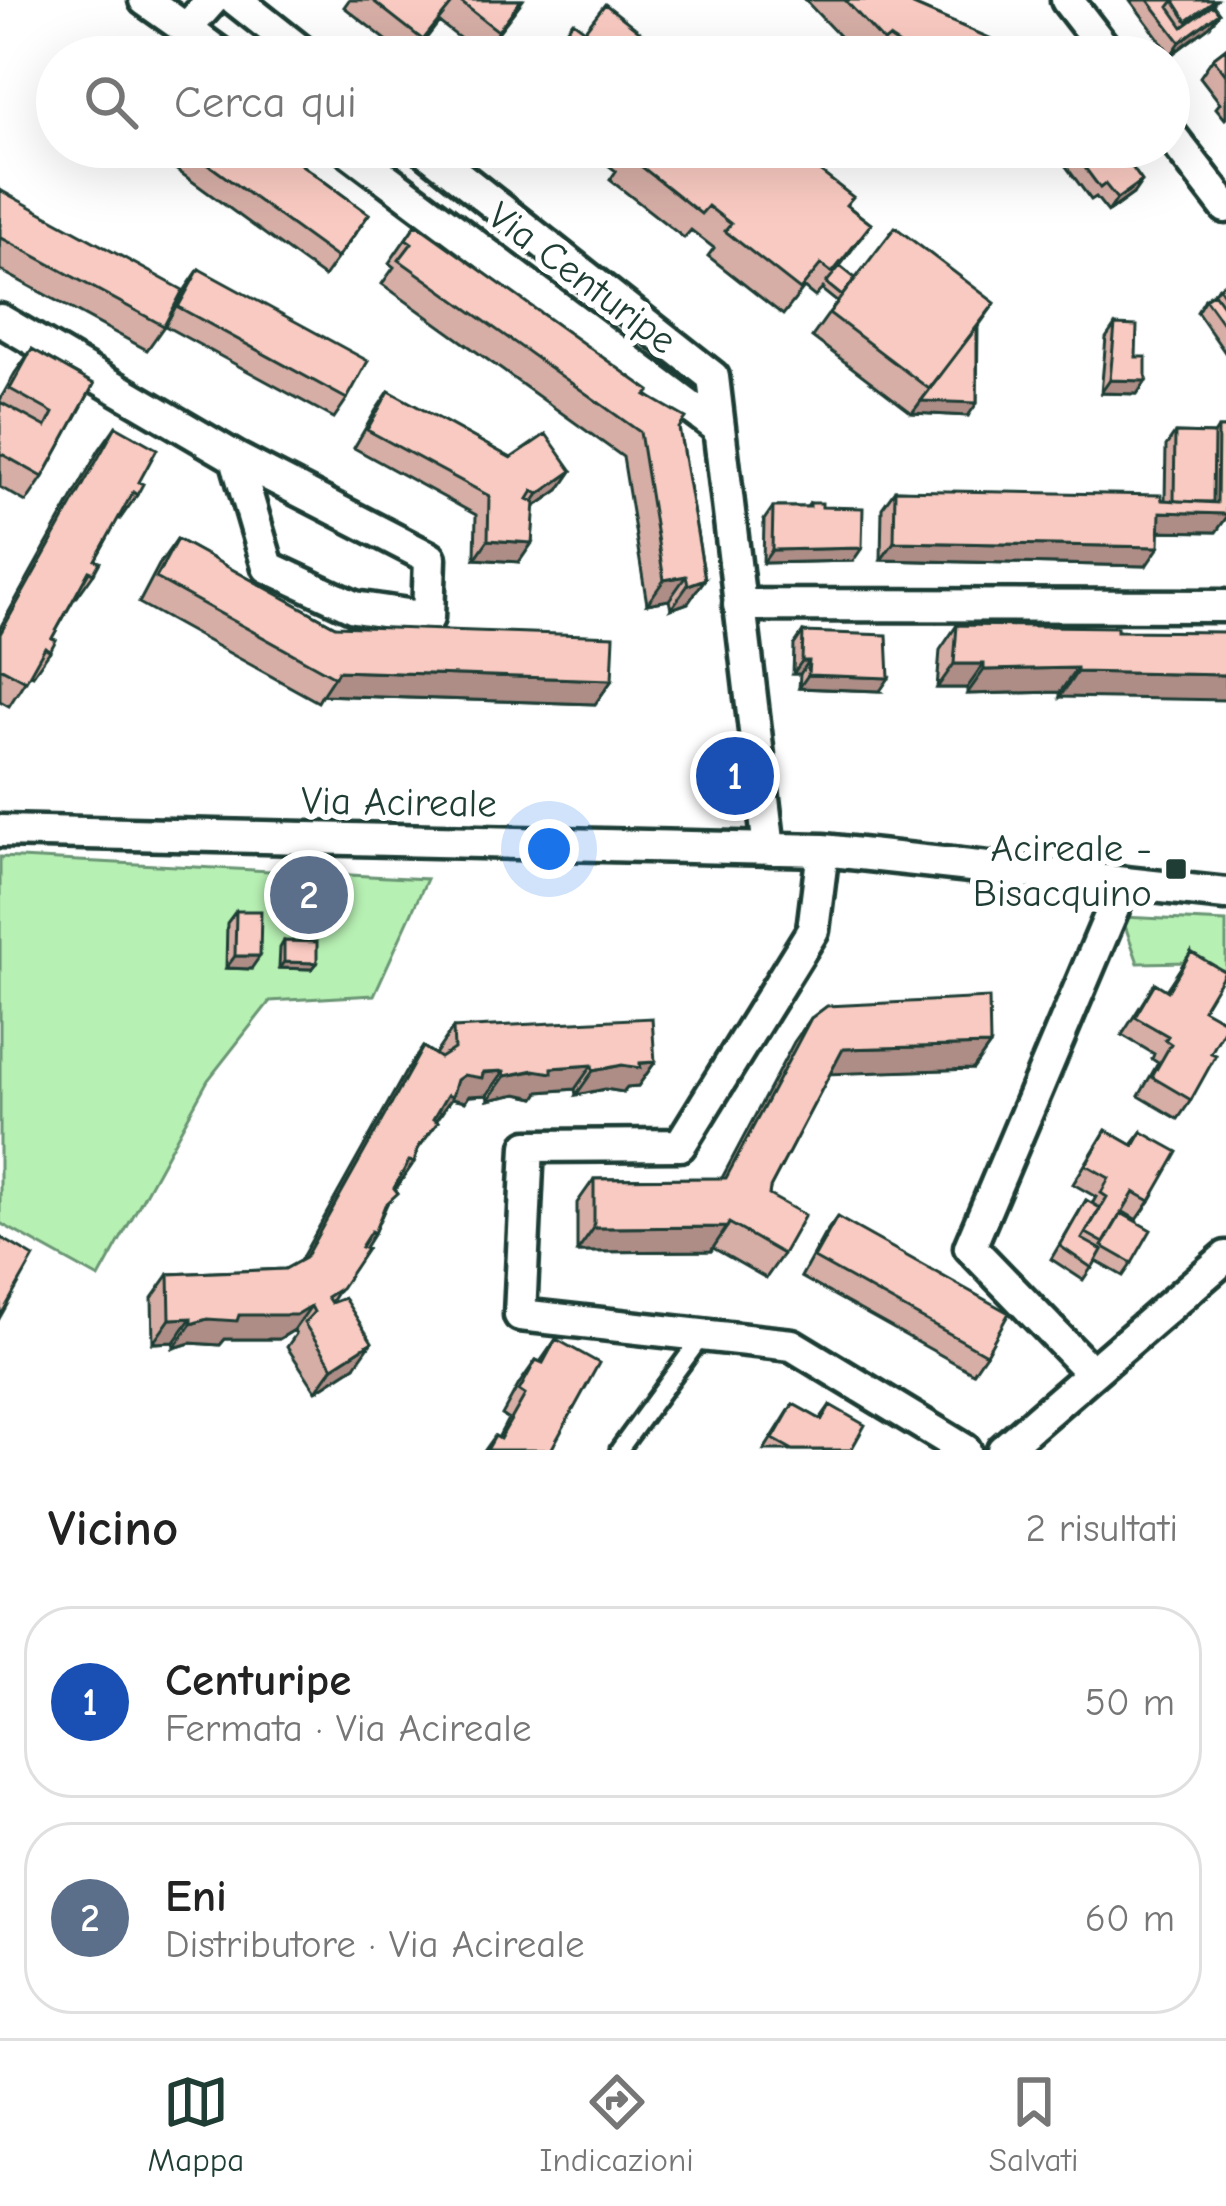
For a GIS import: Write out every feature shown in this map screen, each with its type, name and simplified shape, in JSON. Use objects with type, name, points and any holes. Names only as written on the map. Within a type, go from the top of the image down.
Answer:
[{"type":"street","points":[[145,0],[196,36]]},
{"type":"street","points":[[186,29],[212,0]]},
{"type":"street","points":[[236,0],[281,36]]},
{"type":"street","points":[[1067,0],[1095,36]]},
{"type":"street","points":[[1190,160],[1226,207]]},
{"type":"street","name":"Via Centuripe","points":[[372,168],[717,427]]},
{"type":"street","points":[[448,168],[712,377],[769,849]]},
{"type":"street","points":[[0,320],[236,458],[430,558],[428,618],[354,607],[268,567],[236,458]]},
{"type":"street","points":[[739,604],[1226,606]]},
{"type":"street","name":"Via Acireale","points":[[0,831],[823,850],[1226,894]]},
{"type":"street","points":[[823,850],[813,929],[680,1145],[528,1146],[520,1315],[791,1345],[964,1450]]},
{"type":"street","points":[[1092,1373],[970,1247],[1124,883]]},
{"type":"street","points":[[1004,1450],[1226,1257]]},
{"type":"lane","points":[[619,1450],[702,1335]]},
{"type":"green space","points":[[0,857],[427,879],[374,995],[270,1001],[208,1080],[99,1278],[0,1223]]},
{"type":"green space","points":[[1122,917],[1226,922],[1226,971],[1191,962],[1138,963]]},
{"type":"building","points":[[372,0],[447,0],[452,4],[426,36],[418,36]]},
{"type":"building","points":[[458,0],[521,0],[498,31]]},
{"type":"building","points":[[845,0],[908,0],[985,36],[878,36]]},
{"type":"building","points":[[1148,0],[1171,0],[1169,7],[1183,27],[1213,5],[1219,13],[1188,36],[1175,36]]},
{"type":"building","points":[[1175,0],[1216,0],[1187,21]]},
{"type":"building","points":[[605,4],[645,36],[561,36],[573,21],[585,30]]},
{"type":"building","points":[[1226,48],[1226,75],[1213,58]]},
{"type":"building","points":[[213,168],[306,168],[369,214],[337,258]]},
{"type":"building","points":[[643,168],[816,168],[853,197],[846,205],[871,224],[832,273],[821,264],[800,290],[725,231],[731,224],[708,206],[701,214]]},
{"type":"building","points":[[1085,168],[1133,168],[1142,181],[1117,199],[1105,184],[1100,188]]},
{"type":"building","points":[[0,190],[183,290],[164,326],[0,237]]},
{"type":"building","points":[[416,224],[650,391],[646,395],[686,418],[679,428],[705,579],[688,585],[686,576],[664,580],[640,432],[399,260],[412,243],[406,239]]},
{"type":"building","points":[[895,227],[995,303],[929,389],[829,313]]},
{"type":"building","points":[[840,266],[855,278],[842,296],[826,283]]},
{"type":"building","points":[[199,269],[368,361],[347,399],[178,307]]},
{"type":"building","points":[[1214,293],[1226,310],[1226,328],[1205,299]]},
{"type":"building","points":[[1115,325],[1137,326],[1136,357],[1146,357],[1146,381],[1110,380]]},
{"type":"building","points":[[977,327],[977,403],[921,401]]},
{"type":"building","points":[[32,349],[94,384],[43,477],[0,453],[0,402],[46,427],[53,413],[10,389]]},
{"type":"building","points":[[389,391],[511,458],[546,434],[572,471],[539,494],[533,491],[528,499],[535,502],[532,543],[488,540],[489,496],[367,430]]},
{"type":"building","points":[[116,426],[157,449],[137,495],[133,492],[95,560],[100,562],[94,573],[89,571],[52,638],[56,640],[50,651],[45,647],[26,681],[0,667],[0,634]]},
{"type":"building","points":[[1218,428],[1226,428],[1226,514],[1160,512],[1159,547],[894,542],[895,490],[1161,495],[1162,500],[1217,503]]},
{"type":"building","points":[[1175,433],[1214,434],[1213,502],[1174,501]]},
{"type":"building","points":[[810,503],[863,508],[862,548],[772,550],[773,507],[810,507]]},
{"type":"building","points":[[177,539],[335,626],[614,636],[612,680],[338,671],[335,677],[156,578]]},
{"type":"building","points":[[957,625],[1226,632],[1226,675],[1077,672],[1077,668],[984,670],[984,664],[954,664]]},
{"type":"building","points":[[803,632],[887,635],[889,678],[808,675],[809,661],[802,661]]},
{"type":"building","points":[[236,911],[261,911],[260,956],[235,956]]},
{"type":"building","points":[[284,941],[317,942],[317,963],[284,962]]},
{"type":"building","points":[[1191,952],[1225,972],[1203,1009],[1226,1026],[1191,1100],[1152,1077],[1171,1044],[1165,1040],[1168,1036],[1135,1017],[1155,983],[1168,991]]},
{"type":"building","points":[[989,998],[990,1045],[843,1049],[770,1188],[769,1195],[805,1215],[783,1254],[729,1223],[727,1227],[594,1228],[594,1179],[726,1178],[811,1018],[827,1006]]},
{"type":"building","points":[[652,1018],[655,1062],[640,1063],[640,1068],[622,1065],[593,1071],[592,1065],[505,1076],[504,1071],[483,1072],[482,1078],[464,1075],[457,1080],[452,1097],[447,1095],[433,1119],[438,1122],[394,1188],[398,1193],[385,1205],[374,1233],[361,1247],[367,1249],[341,1288],[327,1297],[331,1303],[344,1298],[372,1342],[333,1367],[304,1323],[314,1312],[311,1306],[296,1315],[239,1315],[237,1321],[207,1319],[191,1324],[191,1318],[170,1319],[169,1274],[285,1269],[305,1258],[423,1047],[440,1058],[454,1049],[453,1028]]},
{"type":"building","points":[[1106,1130],[1134,1146],[1142,1132],[1178,1152],[1150,1201],[1134,1192],[1104,1243],[1086,1233],[1107,1197],[1101,1193],[1109,1178],[1086,1165]]},
{"type":"building","points":[[1086,1200],[1100,1208],[1082,1239],[1102,1250],[1092,1268],[1060,1246]]},
{"type":"building","points":[[1121,1213],[1151,1230],[1132,1263],[1102,1246]]},
{"type":"building","points":[[837,1217],[1009,1313],[986,1354],[814,1258]]},
{"type":"building","points":[[0,1237],[34,1257],[0,1317]]},
{"type":"building","points":[[556,1339],[599,1363],[551,1450],[487,1450],[495,1436],[500,1439],[525,1395],[519,1391],[536,1360],[543,1363]]},
{"type":"building","points":[[793,1404],[822,1420],[830,1405],[865,1425],[851,1450],[793,1450],[773,1439]]},
{"type":"place","name":"Centuripe","points":[[735,776]]},
{"type":"place","name":"Acireale - Bisacquino","points":[[1176,869]]},
{"type":"place","name":"Eni","points":[[309,895]]}]
